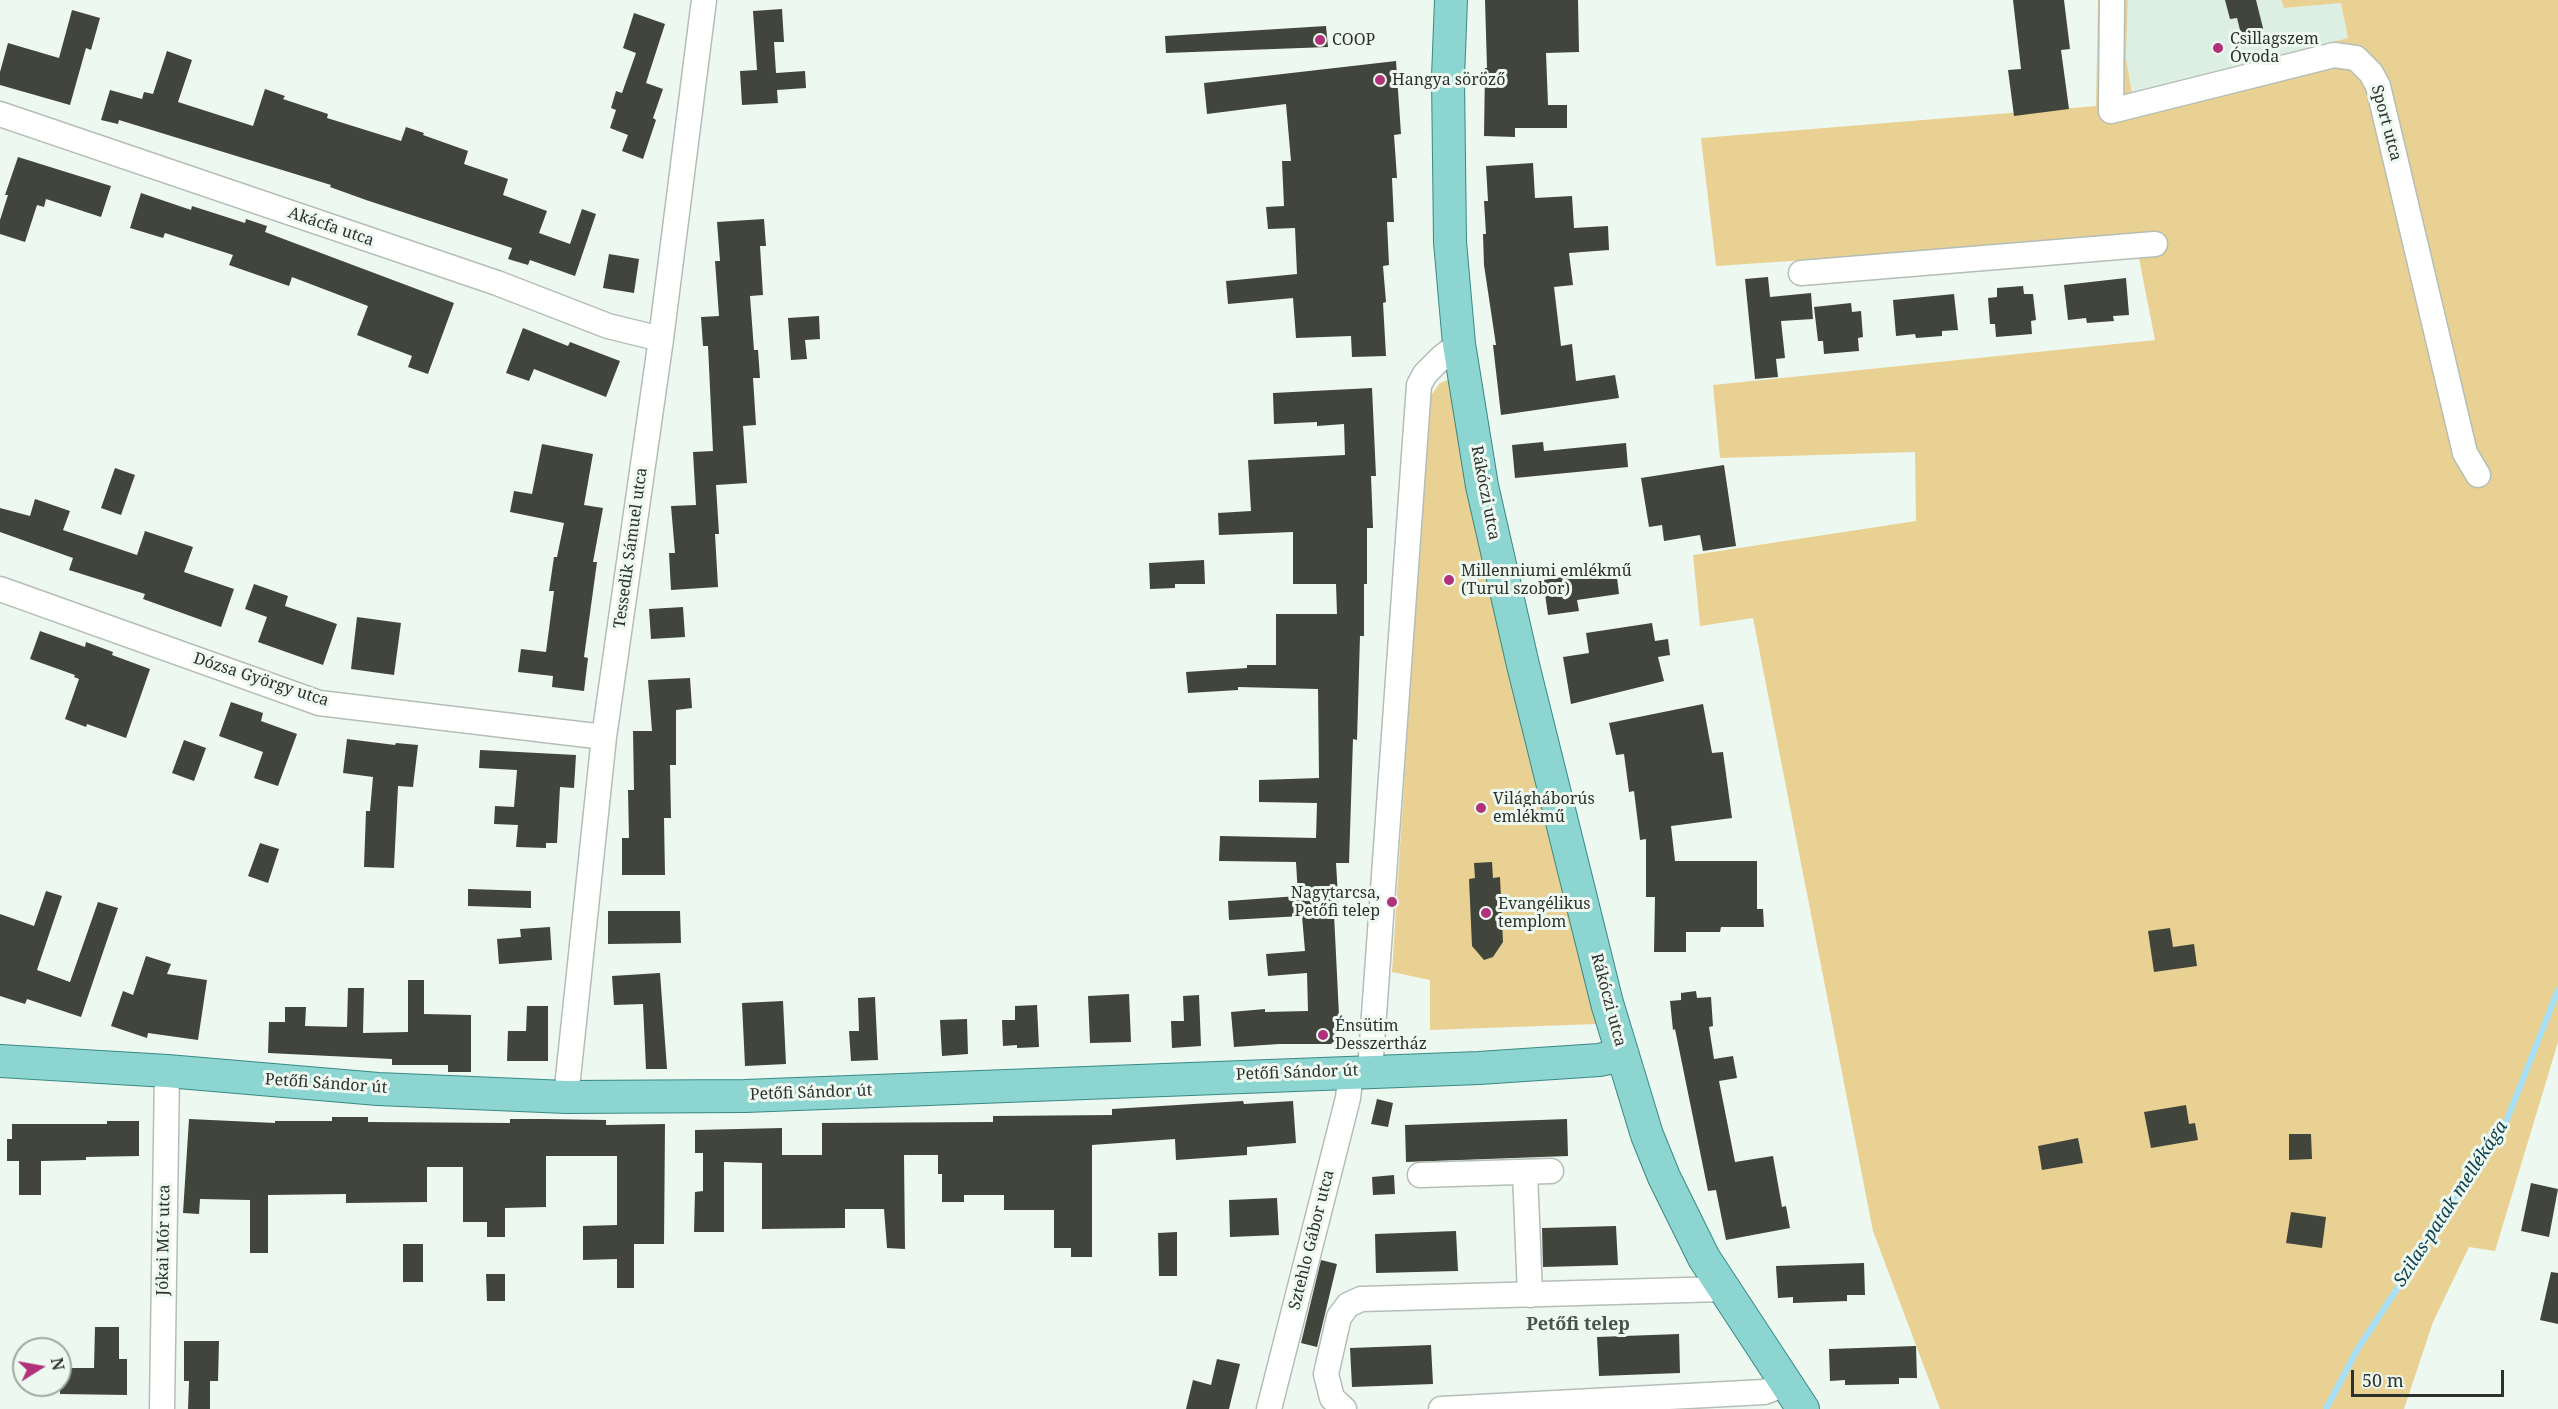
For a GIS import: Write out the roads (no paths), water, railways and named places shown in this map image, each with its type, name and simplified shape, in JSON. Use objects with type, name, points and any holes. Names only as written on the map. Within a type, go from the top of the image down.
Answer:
[{"type":"main road","name":"Rákóczi utca","points":[[1451,0],[1448,77],[1450,242],[1459,344],[1482,486],[1523,665],[1607,1003],[1647,1135],[1664,1177],[1704,1258],[1795,1396]]},
{"type":"main road","name":"Petőfi Sándor út","points":[[0,1061],[167,1071],[378,1089],[566,1097],[745,1096],[1479,1068],[1599,1060],[1623,1055]]},
{"type":"street","name":"Tessedik Sámuel utca","points":[[566,1097],[604,737],[661,339],[704,0]]},
{"type":"street","name":"Sport utca","points":[[2112,0],[2111,111],[2334,55],[2356,58],[2371,73],[2378,86],[2465,453],[2478,475]]},
{"type":"street","name":"Akácfa utca","points":[[0,114],[496,283],[608,326],[661,339]]},
{"type":"street","points":[[1801,273],[2155,244]]},
{"type":"street","points":[[1361,1071],[1419,385],[1425,374],[1441,357],[1459,344]]},
{"type":"street","name":"Dózsa György utca","points":[[0,589],[319,703],[604,737]]},
{"type":"street","name":"Jókai Mór utca","points":[[162,1409],[167,1071]]},
{"type":"street","name":"Sztehlo Gábor utca","points":[[1269,1409],[1348,1098],[1361,1071]]},
{"type":"street","points":[[1420,1175],[1551,1171]]},
{"type":"street","points":[[1525,1172],[1530,1295]]},
{"type":"street","points":[[1344,1409],[1332,1398],[1328,1390],[1326,1374],[1339,1317],[1347,1305],[1361,1299],[1723,1289]]},
{"type":"street","points":[[1441,1409],[1764,1392],[1795,1396]]},
{"type":"waterway","name":"Szilas-patak mellékága","points":[[2326,1409],[2357,1350],[2506,1122],[2558,990]]},
{"type":"place","name":"COOP","points":[[1320,40]]},
{"type":"place","name":"Csillagszem Óvoda","points":[[2218,48]]},
{"type":"place","name":"Hangya söröző","points":[[1380,80]]},
{"type":"place","name":"Millenniumi emlékmű (Turul szobor)","points":[[1449,580]]},
{"type":"place","name":"Világháborús emlékmű","points":[[1481,808]]},
{"type":"place","name":"Nagytarcsa, Petőfi telep","points":[[1392,902]]},
{"type":"place","name":"Evangélikus templom","points":[[1486,913]]},
{"type":"place","name":"Énsütim Desszertház","points":[[1323,1035]]},
{"type":"district","name":"Petőfi telep","points":[[1578,1325]]}]
